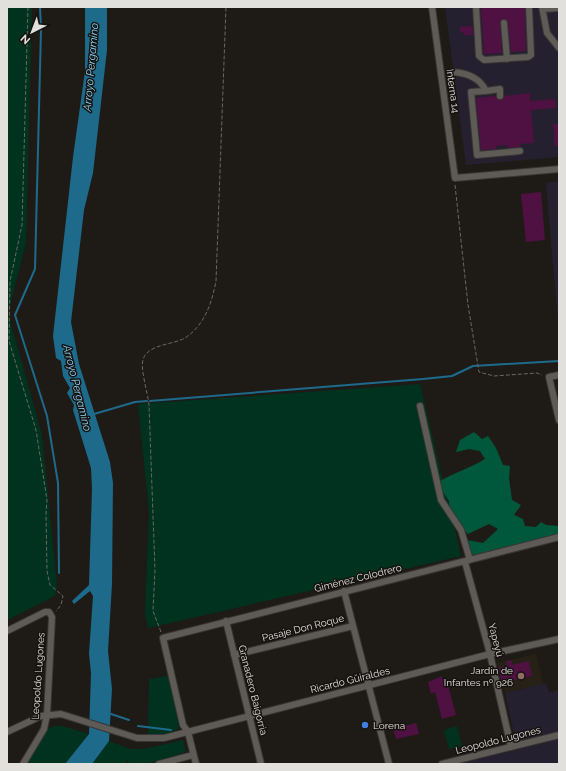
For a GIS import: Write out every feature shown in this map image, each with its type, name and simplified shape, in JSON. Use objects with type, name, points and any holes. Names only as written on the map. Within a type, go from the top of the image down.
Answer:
[{"type":"street","name":"Interna 14","points":[[432,7],[455,178]]},
{"type":"street","points":[[476,7],[481,59],[507,59],[528,57],[531,55],[529,7]]},
{"type":"street","points":[[559,8],[543,8],[547,33],[559,48]]},
{"type":"street","points":[[504,23],[507,59]]},
{"type":"street","points":[[453,72],[472,76],[482,83],[486,91]]},
{"type":"street","points":[[500,96],[500,89],[471,92],[477,155],[520,151]]},
{"type":"street","points":[[455,178],[559,169]]},
{"type":"street","points":[[559,376],[549,376],[559,420]]},
{"type":"street","name":"Yapeyú","points":[[420,406],[441,500],[461,530],[511,747]]},
{"type":"street","name":"Giménez Colodrero","points":[[162,638],[559,537]]},
{"type":"street","points":[[344,592],[389,764]]},
{"type":"street","points":[[7,631],[45,612],[49,612],[52,617]]},
{"type":"street","name":"Leopoldo Lugones","points":[[23,764],[44,729],[47,715],[52,617]]},
{"type":"street","name":"Granadero Baigorria","points":[[226,621],[261,764]]},
{"type":"street","name":"Pasaje Don Roque","points":[[234,655],[353,626]]},
{"type":"street","points":[[162,638],[183,725],[188,732],[196,764]]},
{"type":"street","name":"Ricardo Güiraldes","points":[[47,715],[61,714],[146,740],[164,738],[490,654],[559,639]]},
{"type":"street","points":[[7,732],[40,716],[47,715]]},
{"type":"street","name":"Leopoldo Lugones","points":[[442,764],[559,735]]},
{"type":"street","points":[[160,764],[194,755]]},
{"type":"path","points":[[28,7],[22,225],[8,297],[9,341],[36,430],[47,500],[47,571],[50,585],[63,596],[61,605],[52,617]]},
{"type":"path","points":[[162,638],[153,611],[155,570],[149,405],[147,386],[142,371],[143,359],[148,351],[184,338],[198,326],[211,306],[216,281],[226,7]]},
{"type":"path","points":[[455,178],[468,305],[479,372],[494,376],[537,373],[549,376]]},
{"type":"shaded area","points":[[445,7],[559,7],[559,157],[466,165]]},
{"type":"shaded area","points":[[559,181],[559,334],[546,183]]},
{"type":"shaded area","name":"Jardín de Infantes nº 926","points":[[536,654],[543,684],[505,693],[497,663]]},
{"type":"shaded area","points":[[546,683],[549,692],[559,690],[559,731],[516,742],[505,693]]},
{"type":"shaded area","points":[[559,739],[559,764],[455,764],[515,750]]},
{"type":"green space","points":[[7,7],[32,7],[26,243],[8,313],[42,435],[57,584],[55,596],[7,620]]},
{"type":"green space","points":[[420,384],[461,556],[148,628],[145,614],[149,512],[138,404]]},
{"type":"green space","points":[[474,432],[482,439],[488,436],[496,448],[503,465],[510,466],[509,478],[512,500],[521,505],[514,515],[523,519],[525,526],[536,527],[541,522],[546,525],[559,526],[559,534],[547,539],[473,557],[468,551],[467,540],[483,543],[498,529],[489,524],[468,534],[450,514],[449,501],[437,483],[485,459],[480,451],[469,449],[456,452],[460,440]]},
{"type":"green space","points":[[168,676],[179,725],[178,729],[168,734],[148,736],[149,679]]},
{"type":"green space","points":[[54,726],[62,726],[89,734],[65,764],[25,764],[47,729]]},
{"type":"green space","points":[[457,726],[462,746],[449,749],[444,730]]},
{"type":"green space","points":[[183,740],[186,752],[146,764],[130,764],[127,760],[125,764],[92,764],[109,741],[130,749],[144,749]]},
{"type":"water","name":"Arroyo Pergamino","points":[[85,7],[107,7],[107,50],[93,173],[84,210],[71,322],[79,364],[110,462],[113,483],[112,584],[108,651],[112,689],[109,741],[92,764],[65,764],[89,734],[91,673],[89,654],[93,596],[90,591],[74,604],[72,601],[89,585],[92,489],[91,468],[73,410],[74,405],[67,393],[70,388],[63,376],[61,361],[56,358],[53,336],[73,157],[85,71]]},
{"type":"building","points":[[481,7],[525,7],[526,51],[511,52],[508,22],[504,19],[500,23],[502,53],[484,54]]},
{"type":"building","points":[[472,26],[473,35],[464,35],[464,32],[460,33],[460,27]]},
{"type":"building","points":[[530,93],[530,101],[555,99],[556,108],[531,110],[534,143],[520,144],[520,147],[508,148],[508,145],[496,146],[496,149],[481,150],[476,98],[496,96],[500,100],[504,96]]},
{"type":"building","points":[[553,124],[559,124],[559,146],[555,146]]},
{"type":"building","points":[[541,192],[545,240],[526,242],[521,194]]},
{"type":"building","points":[[511,660],[512,665],[529,661],[532,676],[502,683],[498,668],[507,666],[506,661]]},
{"type":"building","points":[[442,676],[442,679],[446,678],[456,715],[442,719],[435,692],[431,694],[428,682]]},
{"type":"building","points":[[416,723],[419,734],[396,739],[393,729]]},
{"type":"waterway","points":[[40,7],[41,29],[35,269],[15,315],[47,416],[58,483],[59,573]]},
{"type":"waterway","points":[[150,401],[423,379],[452,376],[473,366],[559,361]]},
{"type":"waterway","name":"Arroyo Pergamino","points":[[94,414],[135,402],[147,401]]},
{"type":"waterway","points":[[108,713],[129,720]]},
{"type":"waterway","points":[[138,726],[171,730]]},
{"type":"place","name":"Jardín de Infantes nº 926","points":[[521,676]]},
{"type":"place","name":"Lorena","points":[[365,725]]}]
